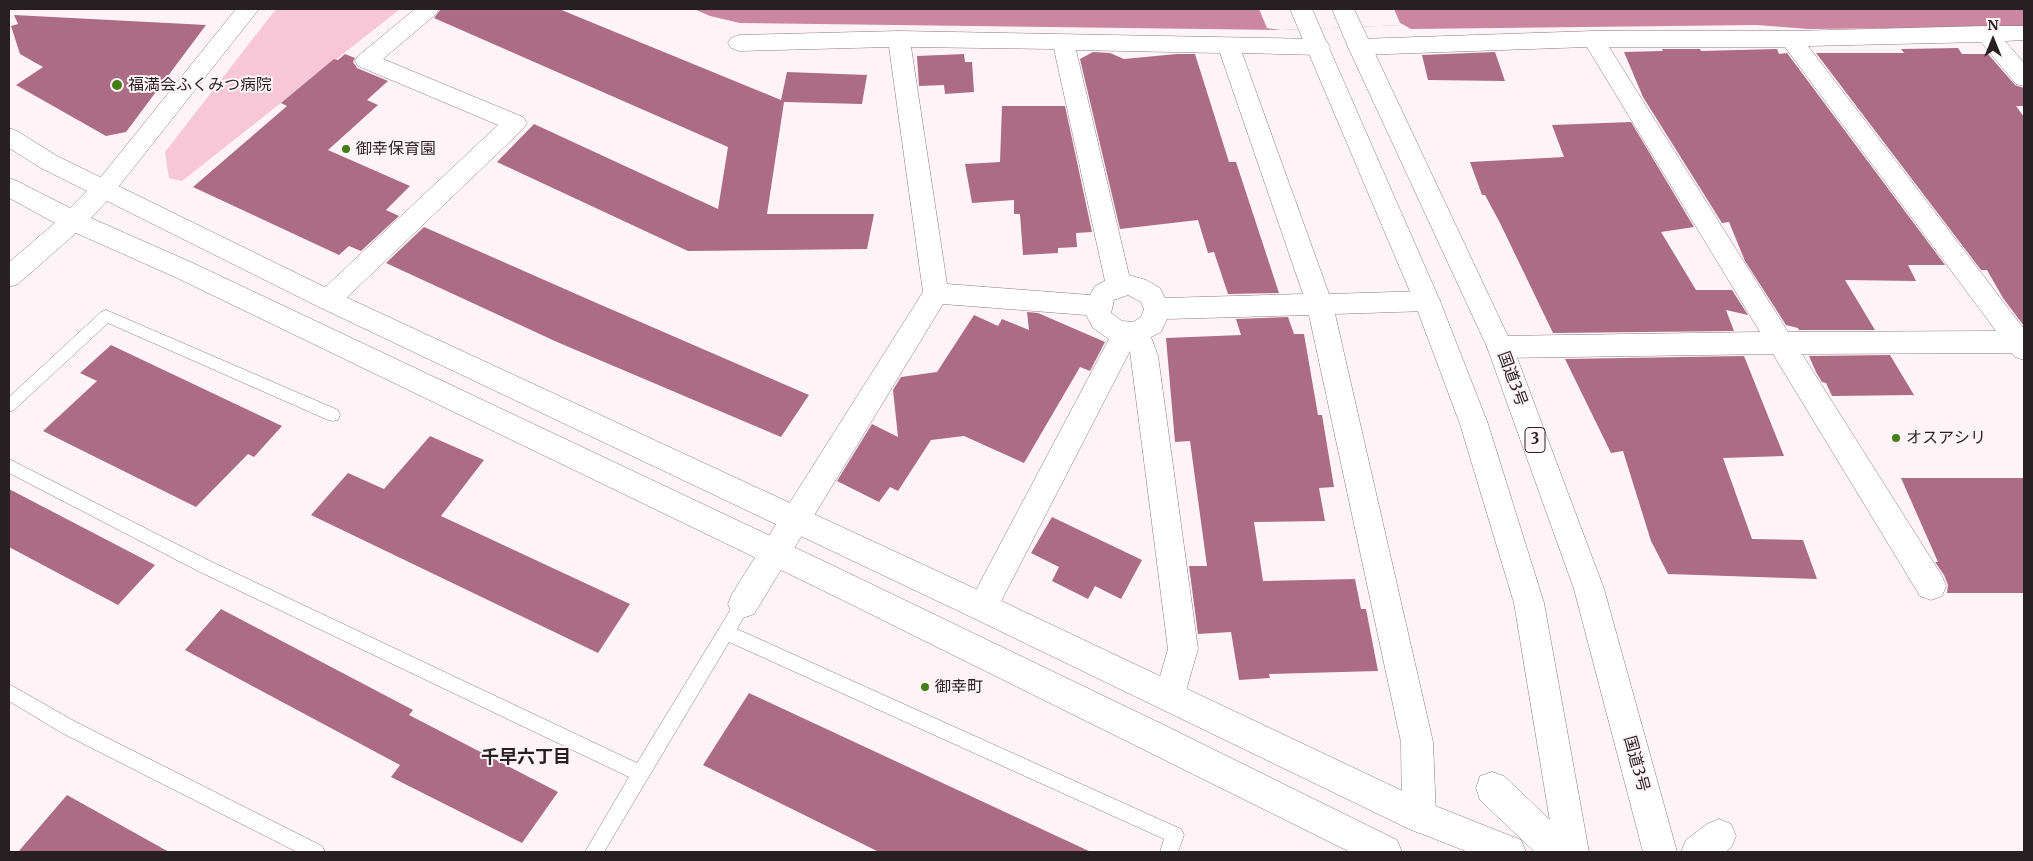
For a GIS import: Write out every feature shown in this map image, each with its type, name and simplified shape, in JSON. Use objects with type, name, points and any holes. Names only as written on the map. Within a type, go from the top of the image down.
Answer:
[{"type":"main road","points":[[9,278],[104,190],[248,9]]},
{"type":"main road","points":[[328,300],[515,122],[366,61],[428,9]]},
{"type":"main road","points":[[1301,9],[1427,301],[1474,424],[1529,603],[1572,852]]},
{"type":"main road","name":"国道3号","points":[[1343,9],[1500,347],[1589,589],[1660,852]]},
{"type":"main road","points":[[1986,33],[2024,78]]},
{"type":"main road","points":[[1359,47],[1593,39],[1791,39],[2024,33]]},
{"type":"main road","points":[[739,43],[899,39],[1318,47]]},
{"type":"main road","points":[[743,604],[936,293],[899,39]]},
{"type":"main road","points":[[1593,39],[1931,586]]},
{"type":"main road","points":[[1791,39],[2023,344]]},
{"type":"main road","points":[[1063,42],[1119,286]]},
{"type":"main road","points":[[1228,45],[1320,305],[1416,742],[1419,816]]},
{"type":"main road","points":[[9,137],[48,162],[328,300],[982,607],[1419,816],[1510,852]]},
{"type":"main road","points":[[9,187],[72,221],[186,271],[775,553],[1146,733],[1385,852]]},
{"type":"main road","points":[[1119,286],[1137,287],[1144,290],[1151,296],[1157,309],[1152,324],[1131,333],[1117,331],[1102,321],[1098,313],[1098,306],[1104,293],[1119,286]]},
{"type":"main road","points":[[936,293],[1098,306]]},
{"type":"main road","points":[[1157,309],[1427,301]]},
{"type":"main road","points":[[982,607],[1131,333]]},
{"type":"main road","points":[[1131,333],[1144,356],[1184,649],[1170,697]]},
{"type":"main road","points":[[1500,347],[1781,342],[2023,344]]},
{"type":"main road","points":[[1492,788],[1559,852]]},
{"type":"lane","points":[[9,406],[106,316],[333,415]]},
{"type":"lane","points":[[9,466],[204,566],[641,774]]},
{"type":"lane","points":[[594,852],[743,604]]},
{"type":"lane","points":[[726,632],[1175,834],[1169,852]]},
{"type":"lane","points":[[9,692],[68,727],[316,852]]},
{"type":"shaded area","points":[[276,9],[400,9],[182,181],[169,178],[165,152]]},
{"type":"shaded area","points":[[694,9],[2024,9],[2024,27],[1808,29],[1757,25],[1411,29],[1404,25],[1281,30],[740,23],[710,16]]},
{"type":"pier","points":[[1259,9],[1394,9],[1400,23],[1404,25],[1281,30],[1267,28]]},
{"type":"building","points":[[441,9],[559,9],[781,100],[787,72],[867,75],[862,104],[784,102],[767,214],[874,214],[867,249],[688,251],[497,162],[534,124],[718,209],[728,147],[434,18]]},
{"type":"building","points":[[14,15],[206,25],[126,132],[106,136],[16,85],[43,67],[20,54],[11,26],[18,24]]},
{"type":"building","points":[[1958,48],[1962,54],[1988,54],[2015,85],[2024,88],[2024,106],[2016,106],[2024,117],[2024,326],[2003,298],[1987,270],[1981,270],[1816,53],[1904,53],[1901,49]]},
{"type":"building","points":[[1662,49],[1700,49],[1701,51],[1777,49],[1779,54],[1787,53],[1945,265],[1908,265],[1916,281],[1845,280],[1875,330],[1799,330],[1798,328],[1786,325],[1745,261],[1729,222],[1722,223],[1643,97],[1624,52],[1663,51]]},
{"type":"building","points":[[1093,52],[1110,53],[1124,59],[1195,54],[1229,162],[1236,162],[1279,293],[1228,294],[1214,252],[1208,253],[1198,220],[1120,229],[1080,59]]},
{"type":"building","points":[[1495,52],[1505,81],[1428,80],[1422,55]]},
{"type":"building","points":[[345,54],[355,58],[353,62],[357,68],[388,81],[367,100],[378,105],[328,150],[410,186],[386,210],[399,216],[361,251],[349,246],[339,255],[193,187],[287,106],[281,103],[334,59],[338,60]]},
{"type":"building","points":[[964,54],[965,62],[972,62],[974,92],[945,94],[944,85],[919,86],[917,56]]},
{"type":"building","points":[[1002,106],[1065,106],[1092,232],[1076,233],[1077,247],[1058,248],[1058,253],[1023,255],[1020,214],[1014,214],[1014,200],[972,203],[965,164],[1000,162]]},
{"type":"building","points":[[1631,122],[1694,227],[1661,232],[1696,290],[1732,290],[1748,315],[1726,310],[1734,331],[1553,333],[1500,223],[1485,195],[1482,195],[1470,162],[1564,157],[1552,125]]},
{"type":"building","points":[[424,227],[809,395],[781,437],[557,342],[386,263]]},
{"type":"building","points":[[1027,312],[1038,313],[1105,342],[1090,371],[1080,367],[1024,463],[964,436],[931,440],[898,491],[890,487],[879,502],[837,481],[872,424],[898,437],[893,390],[901,377],[937,372],[974,315],[998,326],[1002,319],[1029,330]]},
{"type":"building","points":[[1288,317],[1294,334],[1304,334],[1318,415],[1322,415],[1334,487],[1319,488],[1325,521],[1254,522],[1263,581],[1355,579],[1361,609],[1366,609],[1378,671],[1269,674],[1270,678],[1239,680],[1231,632],[1198,634],[1189,566],[1207,566],[1190,441],[1175,442],[1166,338],[1241,335],[1236,319]]},
{"type":"building","points":[[111,345],[282,426],[254,457],[248,454],[196,507],[43,431],[97,381],[80,373]]},
{"type":"building","points":[[1890,355],[1914,395],[1832,396],[1826,383],[1822,382],[1816,372],[1809,356]]},
{"type":"building","points":[[1744,356],[1784,456],[1723,458],[1752,539],[1803,540],[1817,579],[1668,574],[1651,541],[1623,451],[1611,453],[1565,359]]},
{"type":"building","points":[[430,436],[484,460],[441,516],[630,604],[598,653],[311,515],[348,473],[384,489]]},
{"type":"building","points":[[1901,478],[2024,478],[2024,593],[1947,593],[1948,585],[1944,575],[1935,562],[1938,562]]},
{"type":"building","points":[[9,489],[155,565],[118,605],[9,547]]},
{"type":"building","points":[[1052,517],[1142,560],[1121,599],[1095,586],[1088,599],[1052,581],[1059,567],[1031,553]]},
{"type":"building","points":[[221,609],[413,710],[409,715],[558,792],[522,843],[391,777],[400,765],[185,650]]},
{"type":"building","points":[[749,693],[1091,852],[879,852],[703,765]]},
{"type":"building","points":[[67,795],[169,852],[18,852]]},
{"type":"place","name":"福満会ふくみつ病院","points":[[117,85]]},
{"type":"place","name":"御幸保育園","points":[[346,149]]},
{"type":"place","name":"オスアシリ","points":[[1896,438]]},
{"type":"place","name":"御幸町","points":[[925,687]]},
{"type":"district","name":"千早六丁目","points":[[526,758]]}]
